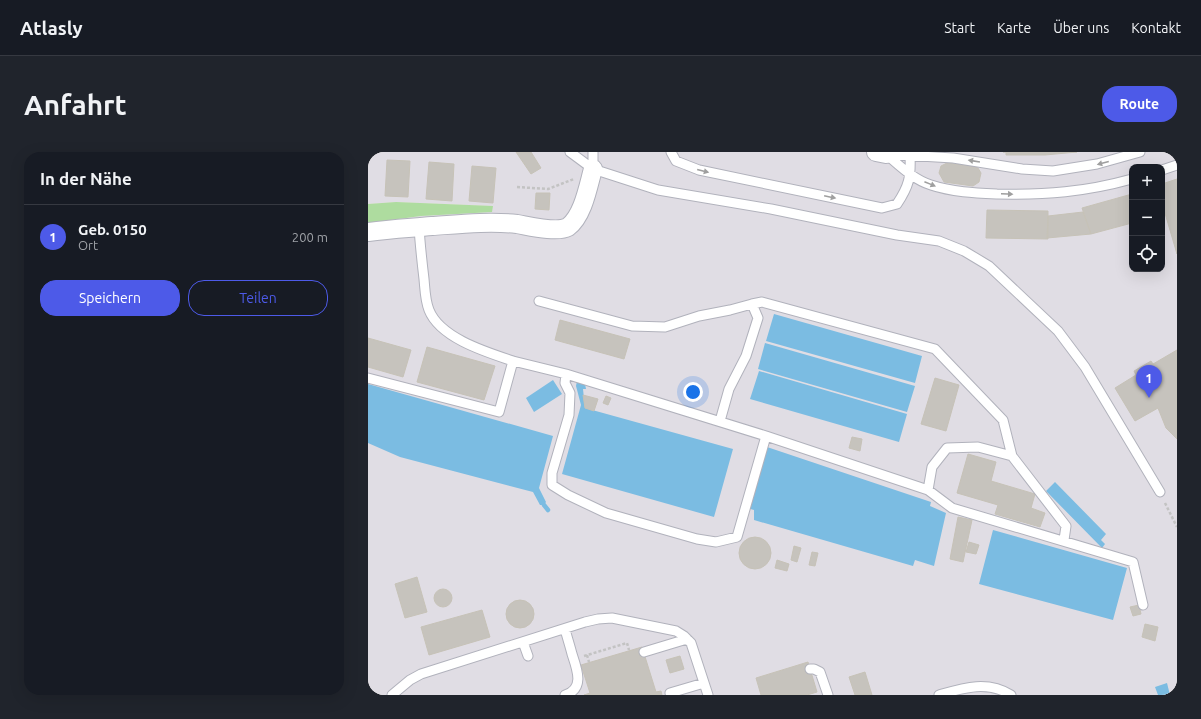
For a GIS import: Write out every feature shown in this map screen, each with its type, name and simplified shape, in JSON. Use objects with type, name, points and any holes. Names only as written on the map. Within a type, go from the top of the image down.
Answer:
[{"type":"street","points":[[368,232],[487,223],[515,224],[555,229],[566,228],[575,220],[582,204],[593,161]]},
{"type":"lane","points":[[570,152],[658,190],[771,209],[897,235],[938,241],[964,251],[989,266],[1058,330],[1085,367],[1160,492]]},
{"type":"lane","points":[[671,152],[676,161],[699,170],[882,208],[897,204],[904,194],[911,174],[910,156]]},
{"type":"lane","points":[[881,153],[953,158],[1022,169],[1053,171],[1097,164],[1140,152]]},
{"type":"lane","points":[[881,153],[930,185],[968,193],[1025,195],[1055,194],[1107,186],[1129,179]]},
{"type":"lane","points":[[1165,169],[1177,165]]},
{"type":"lane","points":[[419,227],[426,297],[429,309],[435,321],[447,332],[462,340],[486,352],[513,361],[566,374],[720,421],[928,490],[952,508],[1064,540],[1133,562],[1143,605]]},
{"type":"lane","points":[[539,301],[632,326],[665,327],[699,316],[762,302],[935,349],[1003,420],[1012,456],[1066,526],[1064,540]]},
{"type":"lane","points":[[720,421],[729,389],[746,356],[758,318],[752,304]]},
{"type":"lane","points":[[368,378],[499,412],[513,361]]},
{"type":"lane","points":[[566,374],[565,383],[570,393],[569,415],[552,473],[552,485],[568,495],[606,512],[697,539],[716,542],[736,537],[766,436]]},
{"type":"lane","points":[[928,490],[932,467],[947,448],[978,448],[1012,456]]},
{"type":"lane","points":[[392,695],[410,680],[421,674],[598,619],[612,618],[667,628],[676,631],[687,639],[695,652],[708,695]]},
{"type":"lane","points":[[565,629],[579,675],[578,681],[572,691],[565,695]]},
{"type":"lane","points":[[644,652],[687,639]]},
{"type":"lane","points":[[523,642],[528,656]]},
{"type":"lane","points":[[810,669],[820,672],[828,695]]},
{"type":"lane","points":[[670,693],[704,683]]},
{"type":"lane","points":[[939,695],[965,687],[980,686],[994,688],[1011,695]]},
{"type":"path","points":[[516,187],[548,189],[569,182]]},
{"type":"path","points":[[1160,492],[1177,527]]},
{"type":"path","points":[[574,659],[627,643],[629,650]]},
{"type":"path","points":[[587,655],[589,662]]},
{"type":"shaded area","points":[[368,152],[1177,152],[1177,695],[368,695],[368,223],[492,206],[396,202],[368,204]]},
{"type":"green space","points":[[396,202],[493,206],[492,212],[421,216],[368,223],[368,204]]},
{"type":"water","points":[[774,314],[922,356],[915,383],[766,341]]},
{"type":"water","points":[[765,343],[915,386],[907,412],[758,369]]},
{"type":"water","points":[[759,371],[907,414],[899,442],[750,399]]},
{"type":"water","points":[[553,380],[562,394],[534,412],[526,398]]},
{"type":"water","points":[[577,381],[585,384],[586,389],[583,389],[585,408],[733,449],[714,517],[562,474],[581,405],[576,386]]},
{"type":"water","points":[[368,384],[553,436],[539,488],[546,502],[544,505],[540,505],[533,492],[400,457],[368,443]]},
{"type":"water","points":[[767,447],[931,502],[930,506],[946,513],[934,566],[915,560],[913,566],[754,520],[754,510],[747,508]]},
{"type":"water","points":[[1055,482],[1106,534],[1101,540],[1105,544],[1102,548],[1046,491]]},
{"type":"water","points":[[993,530],[1127,568],[1113,620],[979,584]]},
{"type":"water","points":[[1167,683],[1170,695],[1158,695],[1155,687]]},
{"type":"building","points":[[516,152],[531,152],[541,168],[531,174]]},
{"type":"building","points":[[1006,152],[1077,152],[1045,155],[1006,155]]},
{"type":"building","points":[[387,160],[410,161],[408,197],[385,196]]},
{"type":"building","points":[[429,162],[454,164],[452,201],[426,199]]},
{"type":"building","points":[[947,163],[978,168],[981,173],[979,182],[973,186],[944,182],[939,173],[941,166]]},
{"type":"building","points":[[472,166],[496,168],[493,203],[469,201]]},
{"type":"building","points":[[1177,179],[1177,254],[1165,213],[1165,183]]},
{"type":"building","points":[[536,193],[550,193],[549,210],[535,209]]},
{"type":"building","points":[[1129,195],[1129,224],[1091,234],[1082,208]]},
{"type":"building","points":[[987,210],[1048,211],[1048,239],[986,238]]},
{"type":"building","points":[[1083,212],[1091,234],[1047,238],[1048,216]]},
{"type":"building","points":[[560,320],[630,339],[624,359],[555,340]]},
{"type":"building","points":[[368,338],[411,350],[403,377],[368,367]]},
{"type":"building","points":[[427,347],[495,366],[484,400],[417,382]]},
{"type":"building","points":[[1177,350],[1177,439],[1166,428],[1158,408],[1135,421],[1115,388],[1136,375],[1134,371],[1151,361],[1153,364]]},
{"type":"building","points":[[935,378],[959,385],[946,431],[921,424]]},
{"type":"building","points":[[583,395],[598,399],[594,411],[585,408]]},
{"type":"building","points":[[606,396],[611,398],[608,405],[603,403]]},
{"type":"building","points":[[852,437],[862,439],[860,451],[849,448]]},
{"type":"building","points":[[968,454],[996,462],[991,481],[1035,494],[1031,508],[1045,513],[1040,527],[995,514],[998,505],[957,493]]},
{"type":"building","points":[[958,517],[972,520],[963,562],[950,559]]},
{"type":"building","points":[[755,537],[761,538],[768,544],[771,553],[770,559],[764,566],[755,569],[749,568],[742,562],[739,553],[740,547],[746,540]]},
{"type":"building","points":[[969,542],[979,545],[976,554],[966,552]]},
{"type":"building","points":[[794,546],[801,548],[797,562],[791,560]]},
{"type":"building","points":[[812,552],[818,553],[815,566],[809,565]]},
{"type":"building","points":[[777,560],[789,564],[787,571],[775,568]]},
{"type":"building","points":[[417,577],[427,612],[405,618],[395,584]]},
{"type":"building","points":[[439,589],[447,589],[452,594],[450,605],[447,607],[439,607],[434,602],[434,594]]},
{"type":"building","points":[[520,600],[530,604],[534,614],[530,624],[520,628],[510,624],[506,614],[510,604]]},
{"type":"building","points":[[1139,605],[1141,614],[1133,616],[1130,607]]},
{"type":"building","points":[[482,610],[490,637],[429,655],[421,627]]},
{"type":"building","points":[[1145,624],[1158,627],[1155,641],[1142,637]]},
{"type":"building","points":[[642,647],[656,692],[661,691],[662,695],[584,695],[590,693],[581,665]]},
{"type":"building","points":[[680,656],[684,669],[670,673],[666,660]]},
{"type":"building","points":[[808,662],[817,692],[807,695],[761,695],[756,678]]},
{"type":"building","points":[[865,672],[872,695],[855,695],[849,677]]},
{"type":"waterway","points":[[544,505],[548,510]]},
{"type":"place","name":"Geb. 0150","points":[[1149,398]]}]
